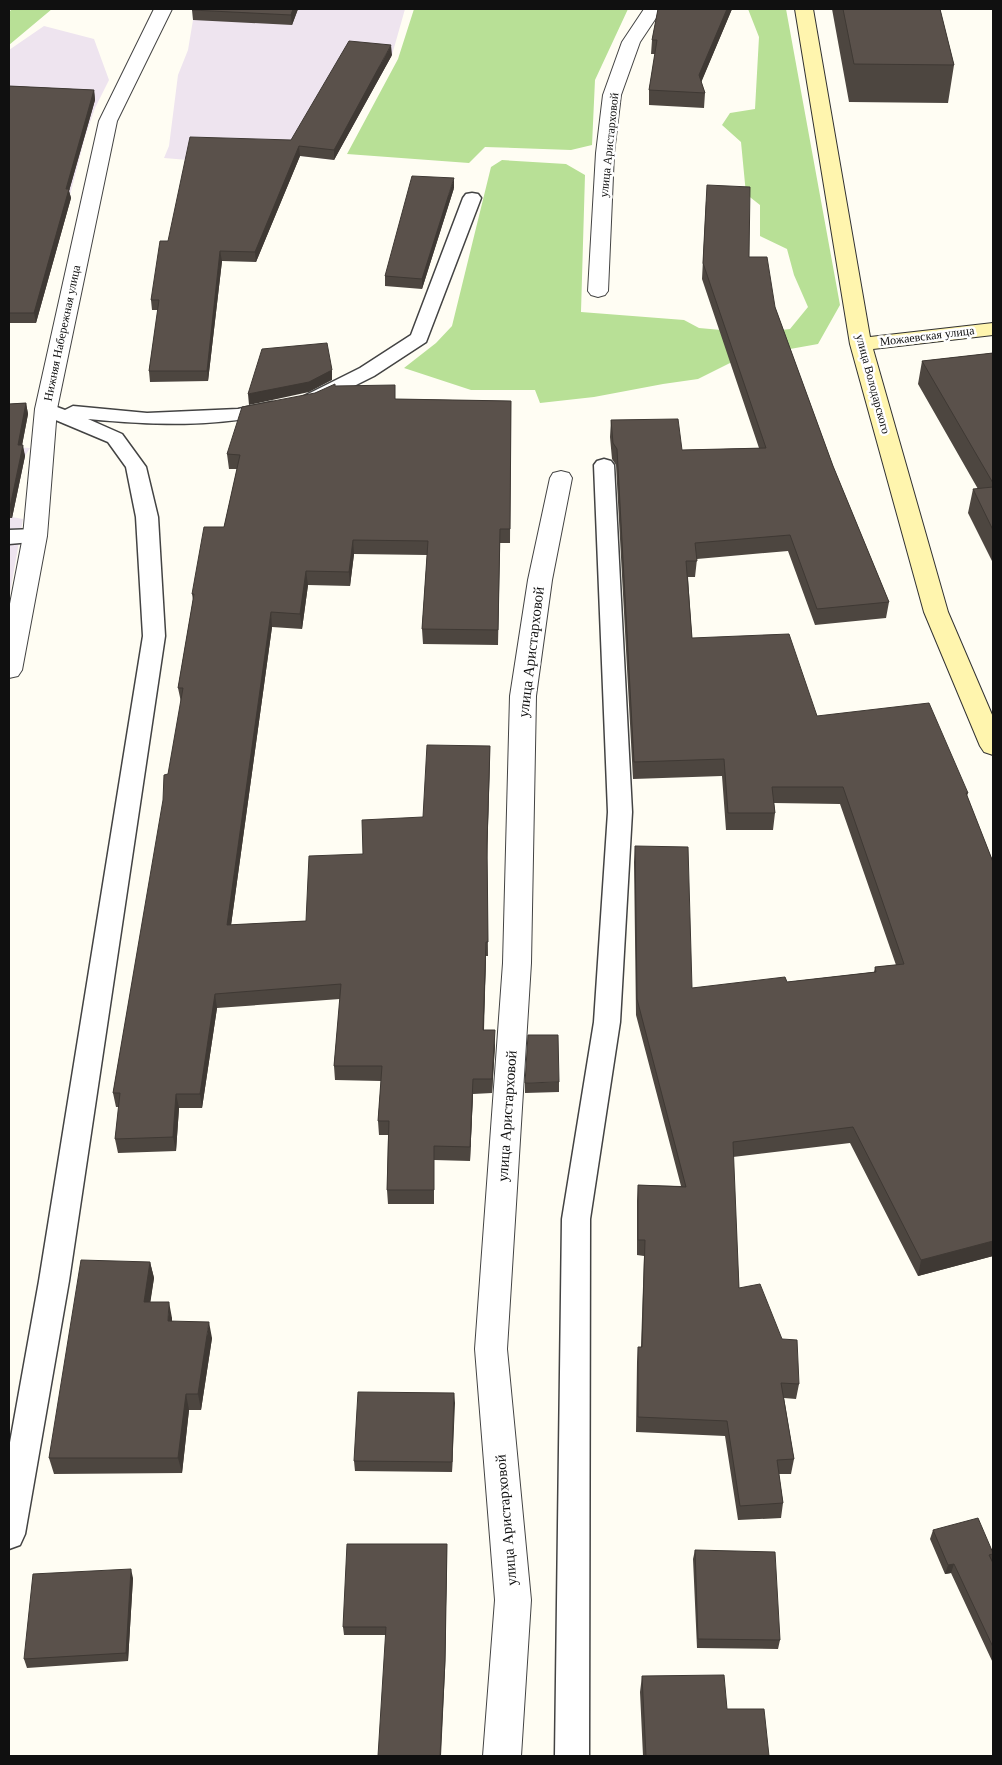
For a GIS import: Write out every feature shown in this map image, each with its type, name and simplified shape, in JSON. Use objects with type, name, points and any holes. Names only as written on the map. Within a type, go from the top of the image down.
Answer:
[{"type":"street","name":"Нижняя Набережная улица","points":[[9,670],[35,536],[46,409],[108,121],[163,9]]},
{"type":"street","name":"улица Аристарховой","points":[[598,291],[605,153],[612,95],[631,42],[652,9]]},
{"type":"street","name":"улица Володарского","points":[[804,9],[861,344],[936,612],[993,746]]},
{"type":"street","name":"Можаевская улица","points":[[861,344],[993,328]]},
{"type":"street","name":"улица Аристарховой","points":[[502,1756],[513,1600],[491,1349],[517,963],[523,696],[540,580],[561,478]]},
{"type":"lane","points":[[46,409],[147,419],[238,415],[316,399],[367,372],[419,338],[472,198]]},
{"type":"lane","points":[[9,1534],[54,1281],[154,636],[147,517],[136,467],[115,438],[46,409]]},
{"type":"lane","points":[[572,1756],[576,1219],[608,1022],[620,812],[604,465]]},
{"type":"lane","points":[[9,538],[35,536]]},
{"type":"shaded area","points":[[198,9],[405,9],[392,55],[334,160],[293,155],[216,177],[181,175],[188,160],[164,158],[169,146],[178,75],[188,50],[193,20]]},
{"type":"shaded area","points":[[44,26],[94,39],[109,80],[95,108],[85,137],[55,253],[15,253],[9,240],[9,50]]},
{"type":"shaded area","points":[[9,447],[30,448],[25,456],[12,517],[23,519],[9,599]]},
{"type":"green space","points":[[12,9],[52,9],[9,45],[9,12]]},
{"type":"green space","points":[[414,9],[628,9],[595,80],[592,145],[571,150],[485,147],[469,163],[347,154],[398,59]]},
{"type":"green space","points":[[748,9],[786,9],[840,305],[818,344],[740,358],[698,379],[594,397],[540,403],[535,390],[471,390],[404,368],[436,343],[452,326],[491,167],[502,160],[566,164],[585,175],[581,312],[684,320],[699,328],[755,333],[790,329],[808,307],[794,275],[787,249],[760,236],[760,205],[746,194],[741,142],[722,125],[730,113],[755,109],[759,37]]},
{"type":"building","points":[[193,9],[293,9],[291,15]]},
{"type":"building","points":[[658,9],[727,9],[699,75],[705,93],[649,90],[657,40],[652,40]]},
{"type":"building","points":[[843,9],[940,9],[954,65],[854,64]]},
{"type":"building","points":[[349,41],[391,45],[334,150],[299,146],[255,252],[220,251],[207,371],[149,371],[159,300],[151,300],[160,241],[168,241],[190,137],[291,140]]},
{"type":"building","points":[[9,86],[94,90],[66,189],[69,189],[34,313],[9,313]]},
{"type":"building","points":[[412,176],[454,178],[422,279],[385,276]]},
{"type":"building","points":[[707,185],[750,187],[749,257],[767,257],[775,307],[833,466],[889,602],[817,609],[790,535],[695,543],[697,561],[686,561],[692,638],[789,634],[817,716],[929,703],[968,793],[966,793],[993,862],[993,1241],[921,1260],[853,1127],[733,1142],[739,1288],[760,1284],[782,1339],[797,1340],[799,1384],[781,1383],[794,1459],[777,1460],[783,1503],[740,1506],[727,1421],[638,1417],[638,1347],[642,1347],[645,1240],[638,1240],[638,1185],[686,1187],[637,999],[635,846],[688,847],[692,988],[785,977],[787,982],[876,972],[875,967],[904,964],[843,787],[772,787],[775,813],[728,813],[724,759],[634,762],[617,449],[613,443],[611,420],[678,419],[682,450],[766,448],[703,263]]},
{"type":"building","points":[[327,343],[332,370],[309,382],[248,394],[262,349]]},
{"type":"building","points":[[993,353],[993,483],[922,361]]},
{"type":"building","points":[[335,384],[335,386],[395,385],[395,399],[511,401],[510,529],[500,529],[498,630],[422,629],[428,541],[353,540],[349,572],[306,571],[300,614],[271,612],[227,925],[306,921],[309,856],[363,854],[362,820],[423,817],[427,745],[490,746],[487,844],[488,942],[486,942],[483,1030],[495,1030],[492,1079],[473,1079],[470,1147],[434,1146],[434,1190],[387,1190],[389,1121],[378,1121],[382,1066],[334,1066],[341,984],[215,994],[200,1094],[176,1094],[173,1137],[115,1139],[120,1093],[113,1093],[163,800],[164,775],[168,774],[183,688],[178,688],[204,527],[224,527],[240,455],[227,454],[242,407],[315,393]]},
{"type":"building","points":[[26,403],[18,445],[23,445],[9,507],[9,404]]},
{"type":"building","points":[[993,487],[993,530],[973,489]]},
{"type":"building","points":[[528,1035],[558,1035],[559,1082],[525,1083]]},
{"type":"building","points":[[81,1260],[150,1262],[144,1302],[169,1302],[168,1321],[209,1322],[198,1394],[186,1394],[178,1458],[49,1458]]},
{"type":"building","points":[[358,1392],[454,1393],[452,1462],[354,1461]]},
{"type":"building","points":[[978,1518],[993,1553],[989,1555],[993,1563],[993,1647],[954,1564],[948,1565],[933,1530]]},
{"type":"building","points":[[347,1544],[447,1544],[445,1661],[440,1756],[378,1756],[386,1627],[343,1627]]},
{"type":"building","points":[[695,1550],[775,1552],[780,1640],[698,1639]]},
{"type":"building","points":[[131,1569],[126,1653],[24,1659],[33,1574]]},
{"type":"building","points":[[724,1675],[727,1709],[764,1709],[769,1756],[646,1756],[642,1676]]}]
